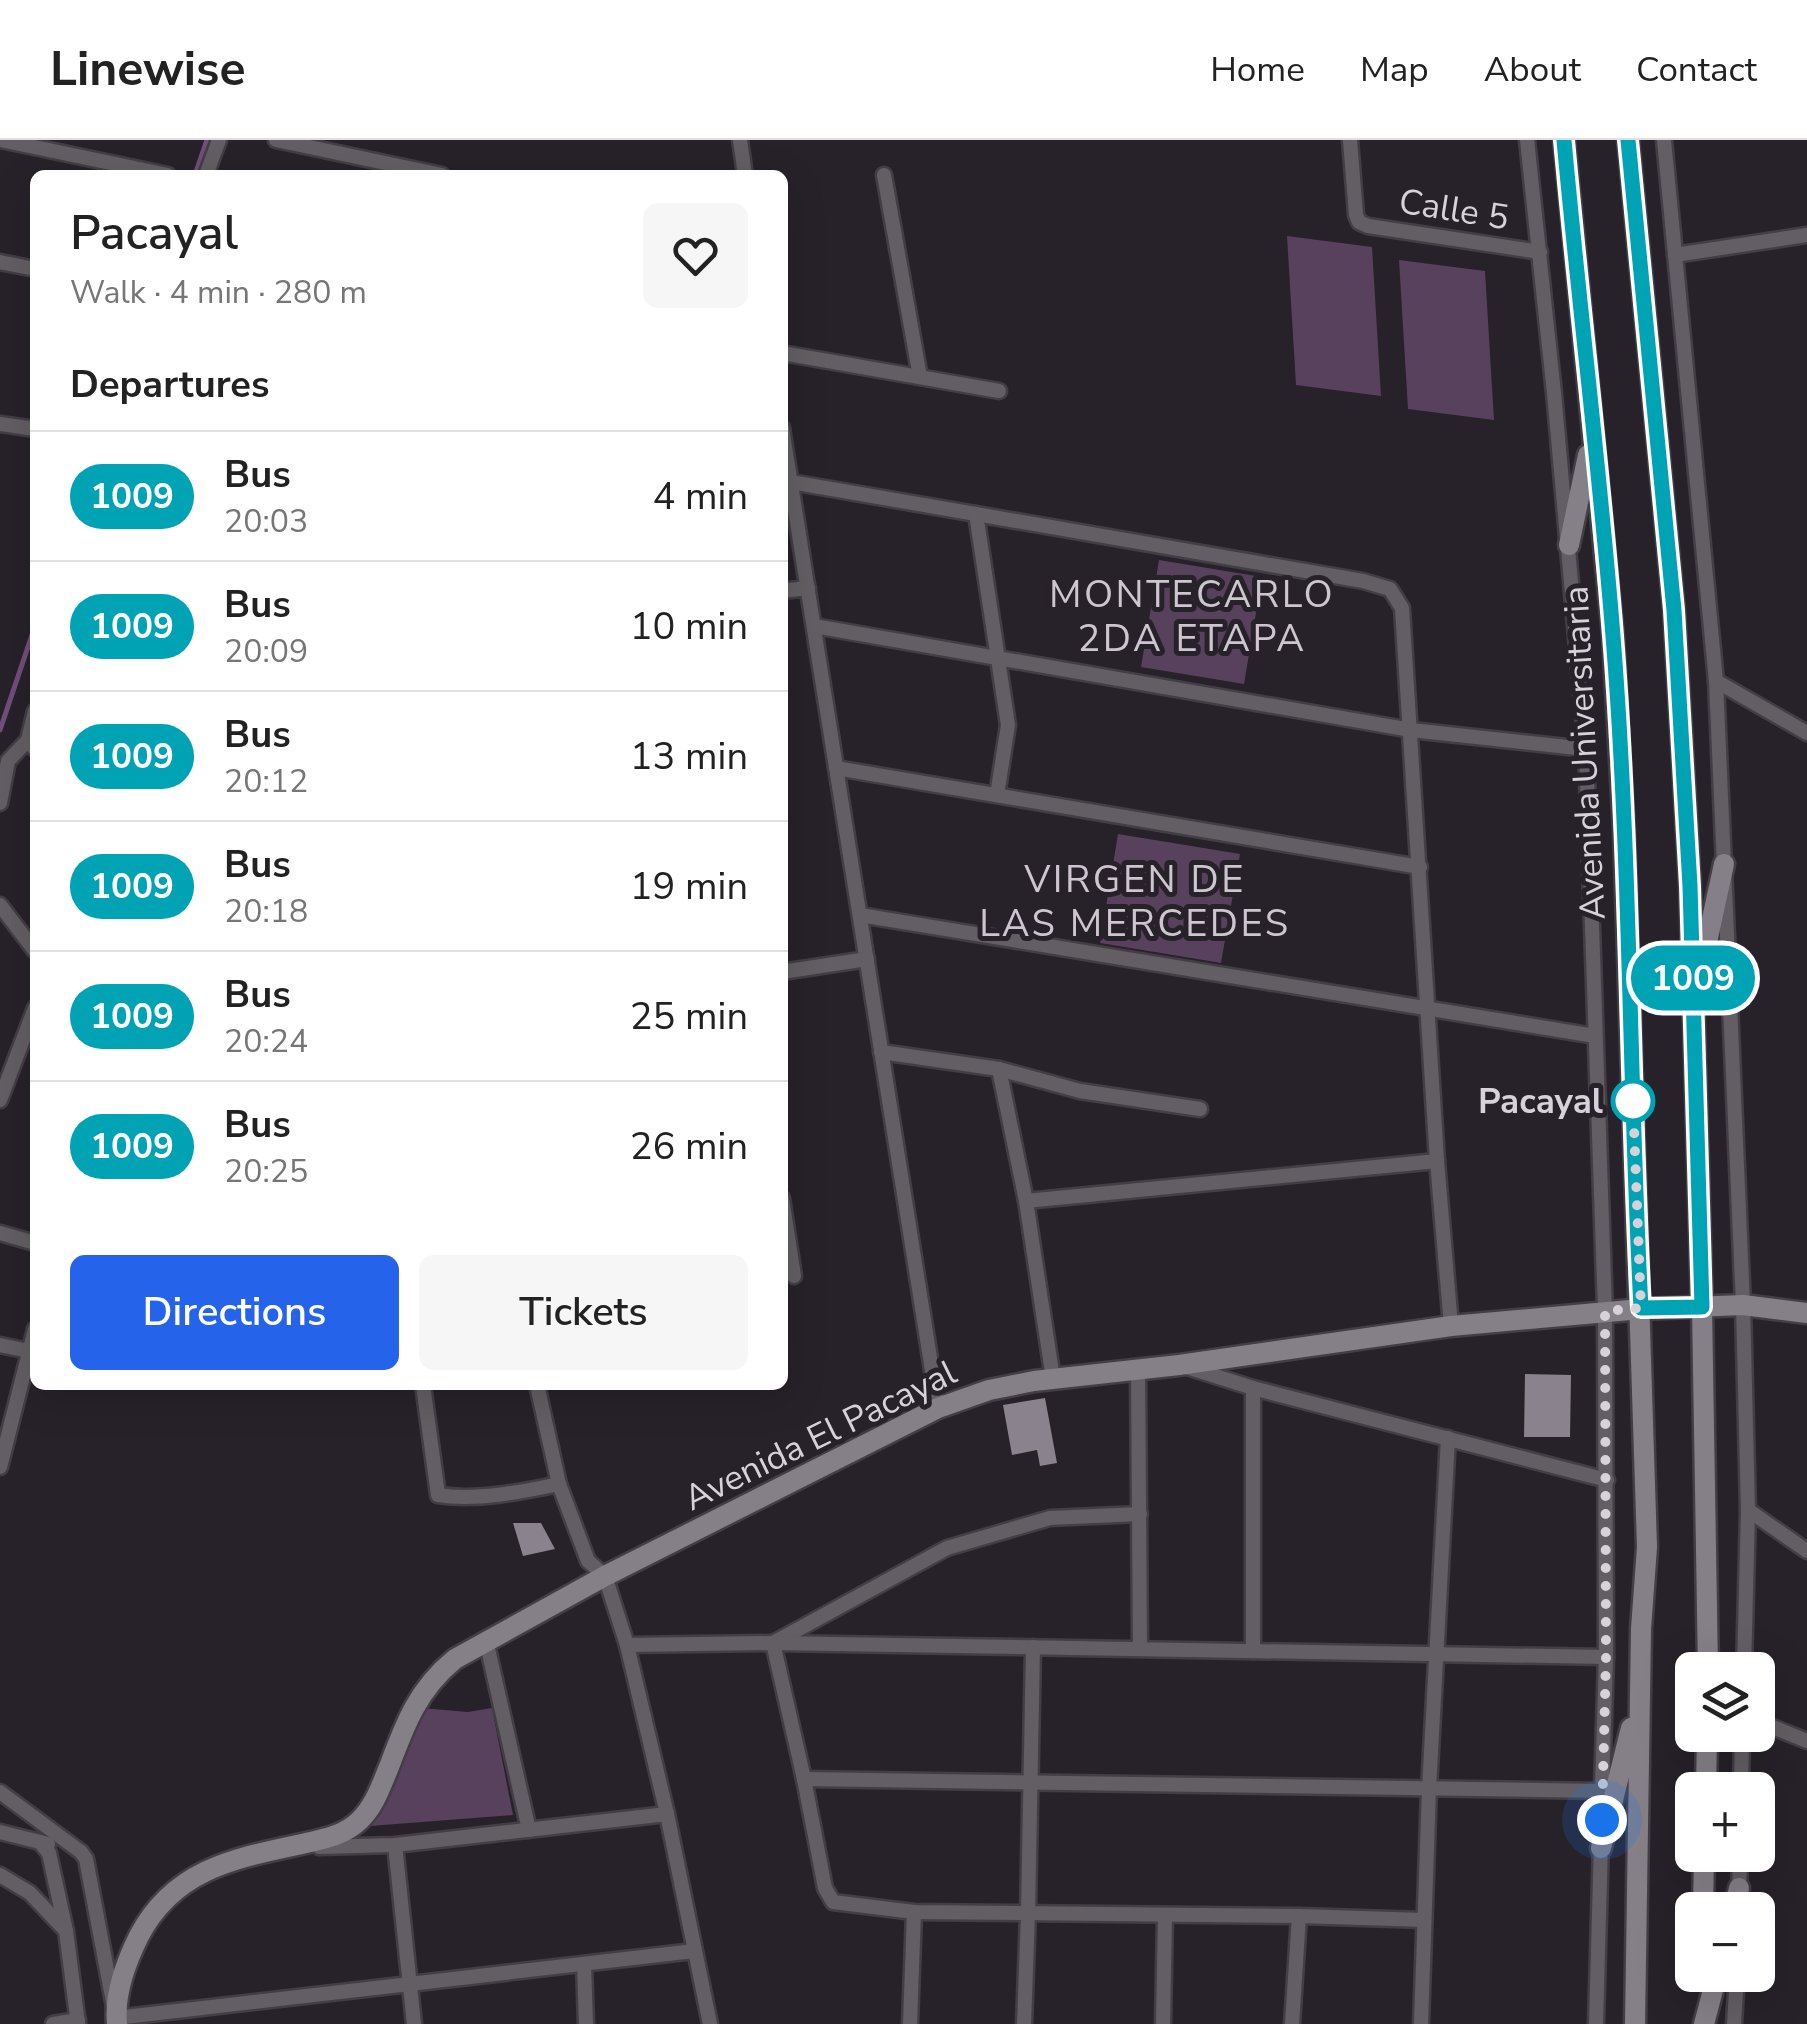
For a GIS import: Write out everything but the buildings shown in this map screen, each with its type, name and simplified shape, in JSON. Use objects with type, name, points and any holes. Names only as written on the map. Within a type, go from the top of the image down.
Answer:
[{"type":"street","points":[[1,140],[51,145],[148,170]]},
{"type":"street","points":[[208,170],[219,140]]},
{"type":"street","points":[[276,140],[395,170]]},
{"type":"street","points":[[740,140],[743,170]]},
{"type":"street","name":"Calle 5","points":[[1350,140],[1359,222],[1540,252]]},
{"type":"street","points":[[1527,140],[1586,749],[1605,1311],[1606,1657],[1596,2024]]},
{"type":"street","name":"Avenida Universitaria","points":[[1564,140],[1613,636],[1623,812],[1647,1547],[1640,1692],[1636,2024]]},
{"type":"street","points":[[1628,140],[1674,610],[1690,886],[1708,1652]]},
{"type":"street","points":[[1664,140],[1716,682],[1743,1306],[1748,1510],[1744,1652]]},
{"type":"street","points":[[884,176],[920,377]]},
{"type":"street","points":[[1675,255],[1807,235]]},
{"type":"street","points":[[0,262],[30,268]]},
{"type":"street","points":[[788,354],[999,391]]},
{"type":"street","points":[[0,424],[30,427]]},
{"type":"street","points":[[1568,545],[1593,433]]},
{"type":"street","points":[[788,464],[938,1408]]},
{"type":"street","points":[[791,482],[1363,581],[1390,589],[1402,608],[1452,1326]]},
{"type":"street","points":[[976,514],[1008,726],[997,796]]},
{"type":"street","points":[[788,591],[808,588]]},
{"type":"street","points":[[814,626],[1412,730],[1586,749]]},
{"type":"street","points":[[1716,682],[1807,733]]},
{"type":"street","points":[[0,803],[4,760],[30,745]]},
{"type":"street","points":[[836,768],[1420,867]]},
{"type":"street","points":[[1693,1005],[1724,864]]},
{"type":"street","points":[[0,904],[30,945]]},
{"type":"street","points":[[860,915],[1595,1036]]},
{"type":"street","points":[[788,971],[867,959]]},
{"type":"street","points":[[0,1100],[30,1021]]},
{"type":"street","points":[[882,1052],[999,1069],[1080,1091],[1200,1108]]},
{"type":"street","points":[[999,1069],[1026,1200],[1053,1379]]},
{"type":"street","points":[[1026,1200],[1438,1160]]},
{"type":"street","points":[[0,1233],[30,1242]]},
{"type":"street","points":[[788,1237],[794,1276]]},
{"type":"street","name":"Avenida El Pacayal","points":[[116,2021],[122,1980],[132,1950],[162,1903],[183,1883],[210,1868],[244,1856],[340,1834],[361,1820],[380,1791],[421,1693],[455,1659],[605,1576],[938,1408],[988,1390],[1053,1379],[1452,1326],[1641,1308],[1743,1306],[1807,1312]]},
{"type":"street","points":[[0,1344],[30,1351],[1,1462]]},
{"type":"street","points":[[1179,1365],[1606,1480]]},
{"type":"street","points":[[1138,1369],[1140,1649]]},
{"type":"street","points":[[1253,1388],[1253,1652]]},
{"type":"street","points":[[424,1390],[438,1496],[454,1498],[559,1484]]},
{"type":"street","points":[[538,1390],[559,1484],[588,1561],[605,1576],[627,1644],[710,2024]]},
{"type":"street","points":[[1421,2024],[1448,1438]]},
{"type":"street","points":[[1748,1510],[1807,1551]]},
{"type":"street","points":[[773,1642],[947,1548],[1050,1518],[1140,1514]]},
{"type":"street","points":[[486,1640],[529,1830]]},
{"type":"street","points":[[627,1644],[773,1642],[1606,1657]]},
{"type":"street","points":[[773,1642],[825,1888],[833,1902],[914,1912],[1424,1920]]},
{"type":"street","points":[[1024,2024],[1033,1647]]},
{"type":"street","points":[[1601,1848],[1640,1692]]},
{"type":"street","points":[[1775,1728],[1807,1740]]},
{"type":"street","points":[[804,1778],[1602,1791]]},
{"type":"street","points":[[0,1792],[86,1859],[116,2021],[694,1951]]},
{"type":"street","points":[[287,1848],[395,1845],[667,1814]]},
{"type":"street","points":[[0,1832],[81,1852]]},
{"type":"street","points":[[40,1842],[49,1853],[66,1931],[78,2022],[53,2024]]},
{"type":"street","points":[[395,1845],[414,2024]]},
{"type":"street","points":[[1738,1892],[1739,1872]]},
{"type":"street","points":[[0,1875],[30,1893],[66,1931]]},
{"type":"street","points":[[910,2024],[914,1912]]},
{"type":"street","points":[[1163,2024],[1165,1915]]},
{"type":"street","points":[[1292,2024],[1299,1916]]},
{"type":"street","points":[[584,1964],[586,2024]]},
{"type":"street","points":[[1702,1992],[1702,2024]]},
{"type":"street","points":[[1702,2024],[1712,1992]]},
{"type":"street","points":[[1734,2024],[1735,1992]]},
{"type":"shaded area","points":[[1287,236],[1372,247],[1381,396],[1296,385]]},
{"type":"shaded area","points":[[1399,260],[1485,271],[1494,420],[1408,409]]},
{"type":"shaded area","points":[[1159,560],[1262,577],[1244,684],[1141,667]]},
{"type":"shaded area","points":[[1118,834],[1240,854],[1221,963],[1100,943]]},
{"type":"shaded area","points":[[421,1708],[468,1712],[492,1708],[513,1815],[370,1826]]},
{"type":"waterway","points":[[197,170],[207,140]]},
{"type":"waterway","points":[[0,730],[30,641]]},
{"type":"bus line","name":"1009","points":[[1564,140],[1613,636],[1641,1308],[1670,1309],[1702,1307],[1690,886],[1674,610],[1628,140]]},
{"type":"place","name":"Pacayal","points":[[1633,1101]]},
{"type":"district","name":"MONTECARLO 2DA ETAPA","points":[[1192,616]]},
{"type":"district","name":"VIRGEN DE LAS MERCEDES","points":[[1135,901]]},
{"type":"route","points":[[1602,1820],[1606,1657],[1605,1311],[1641,1308],[1633,1101]]}]
